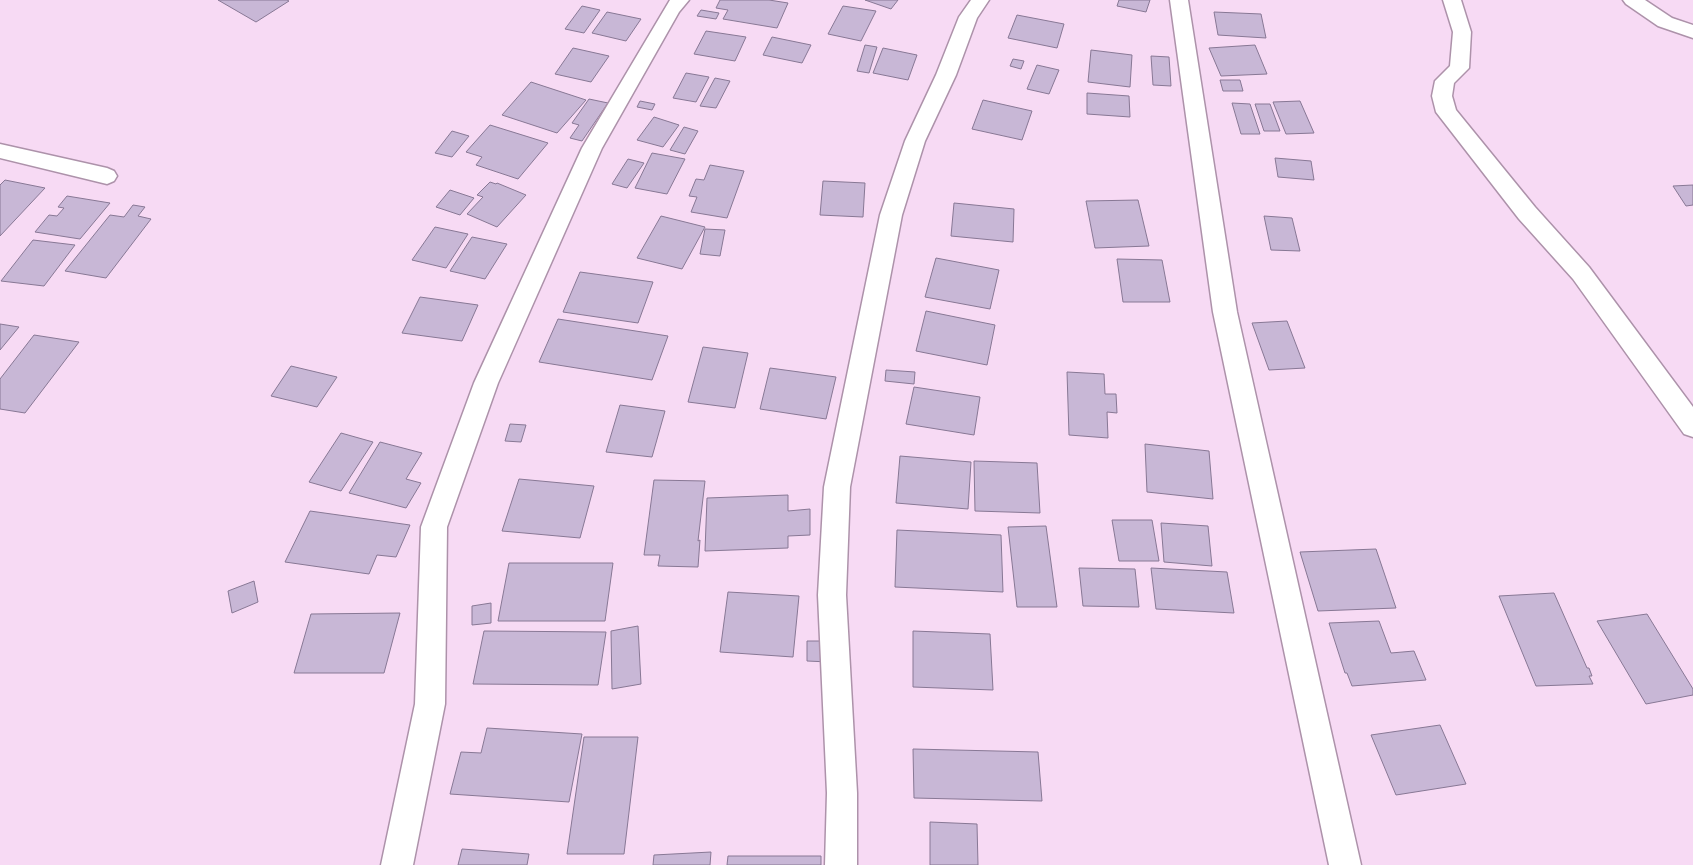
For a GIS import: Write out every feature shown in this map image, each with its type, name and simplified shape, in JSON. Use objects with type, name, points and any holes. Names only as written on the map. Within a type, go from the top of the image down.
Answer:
[{"type":"street","points":[[397,865],[430,704],[434,527],[486,383],[592,148],[672,9],[680,0]]},
{"type":"street","points":[[841,865],[842,793],[832,595],[837,487],[891,216],[915,141],[946,75],[968,17],[980,0]]},
{"type":"street","points":[[1179,0],[1225,312],[1345,865]]},
{"type":"street","points":[[1452,0],[1462,32],[1459,68],[1445,82],[1442,96],[1446,112],[1528,213],[1581,274],[1693,426]]},
{"type":"street","points":[[1632,0],[1665,22],[1693,32]]},
{"type":"street","points":[[0,151],[107,176]]},
{"type":"building","points":[[218,0],[287,0],[289,1],[256,22]]},
{"type":"building","points":[[720,0],[769,0],[788,3],[777,28],[723,19],[728,10],[716,8]]},
{"type":"building","points":[[865,0],[898,0],[891,9]]},
{"type":"building","points":[[1119,0],[1150,0],[1146,12],[1117,6]]},
{"type":"building","points":[[582,6],[600,10],[584,33],[565,29]]},
{"type":"building","points":[[843,6],[876,11],[861,41],[828,34]]},
{"type":"building","points":[[701,10],[719,13],[716,19],[697,16]]},
{"type":"building","points":[[607,12],[641,19],[626,41],[592,33]]},
{"type":"building","points":[[1214,12],[1261,14],[1266,38],[1218,35]]},
{"type":"building","points":[[1017,15],[1064,24],[1057,48],[1008,38]]},
{"type":"building","points":[[706,31],[746,37],[735,61],[694,54]]},
{"type":"building","points":[[772,37],[811,45],[802,63],[763,55]]},
{"type":"building","points":[[865,45],[877,47],[869,73],[857,71]]},
{"type":"building","points":[[1255,45],[1267,74],[1221,76],[1209,48]]},
{"type":"building","points":[[573,48],[609,56],[591,82],[555,74]]},
{"type":"building","points":[[883,48],[917,55],[908,80],[873,73]]},
{"type":"building","points":[[1091,50],[1132,55],[1130,87],[1088,82]]},
{"type":"building","points":[[1151,56],[1169,57],[1171,86],[1153,85]]},
{"type":"building","points":[[1013,59],[1024,61],[1021,69],[1010,66]]},
{"type":"building","points":[[1037,65],[1059,70],[1049,94],[1027,89]]},
{"type":"building","points":[[686,73],[709,77],[696,102],[673,98]]},
{"type":"building","points":[[715,78],[730,81],[716,108],[700,106]]},
{"type":"building","points":[[1220,80],[1240,80],[1243,91],[1223,91]]},
{"type":"building","points":[[531,82],[586,100],[557,133],[502,115]]},
{"type":"building","points":[[1087,93],[1129,96],[1130,117],[1087,114]]},
{"type":"building","points":[[589,99],[608,103],[582,141],[570,138],[579,125],[572,123]]},
{"type":"building","points":[[983,100],[1032,111],[1022,140],[972,129]]},
{"type":"building","points":[[640,101],[655,104],[652,110],[637,107]]},
{"type":"building","points":[[1300,101],[1314,133],[1286,134],[1273,102]]},
{"type":"building","points":[[1232,103],[1250,104],[1260,134],[1241,134]]},
{"type":"building","points":[[1255,104],[1270,104],[1280,131],[1264,131]]},
{"type":"building","points":[[654,117],[679,125],[663,147],[637,140]]},
{"type":"building","points":[[490,125],[548,143],[518,179],[476,165],[482,157],[466,152]]},
{"type":"building","points":[[684,127],[698,131],[685,154],[670,150]]},
{"type":"building","points":[[452,131],[469,136],[452,157],[435,153]]},
{"type":"building","points":[[652,153],[685,159],[667,194],[635,188]]},
{"type":"building","points":[[1275,158],[1311,161],[1314,180],[1278,177]]},
{"type":"building","points":[[628,159],[644,163],[627,188],[612,184]]},
{"type":"building","points":[[710,165],[744,171],[727,218],[691,212],[697,197],[689,196],[696,179],[704,180]]},
{"type":"building","points":[[5,180],[45,188],[0,236],[0,185]]},
{"type":"building","points":[[823,181],[865,183],[863,217],[820,215]]},
{"type":"building","points":[[490,182],[526,195],[497,227],[467,214],[483,197],[477,195]]},
{"type":"building","points":[[1693,185],[1693,205],[1686,206],[1673,186]]},
{"type":"building","points":[[450,190],[474,198],[460,215],[436,207]]},
{"type":"building","points":[[67,196],[110,203],[80,239],[35,232],[49,215],[57,216],[64,208],[58,207]]},
{"type":"building","points":[[1138,200],[1149,246],[1095,248],[1086,201]]},
{"type":"building","points":[[954,203],[1014,209],[1013,242],[951,236]]},
{"type":"building","points":[[133,205],[145,207],[138,216],[151,219],[106,278],[65,271],[110,215],[124,217]]},
{"type":"building","points":[[661,216],[705,227],[682,269],[637,258]]},
{"type":"building","points":[[1264,216],[1292,218],[1300,251],[1271,250]]},
{"type":"building","points":[[435,227],[468,234],[446,268],[412,260]]},
{"type":"building","points":[[705,229],[725,230],[720,256],[700,254]]},
{"type":"building","points":[[472,237],[507,244],[485,279],[450,271]]},
{"type":"building","points":[[33,240],[75,245],[44,286],[1,281]]},
{"type":"building","points":[[936,258],[999,270],[990,309],[925,297]]},
{"type":"building","points":[[1117,259],[1162,260],[1170,302],[1123,302]]},
{"type":"building","points":[[580,272],[653,282],[638,323],[563,312]]},
{"type":"building","points":[[420,297],[478,305],[462,341],[402,333]]},
{"type":"building","points":[[926,311],[995,325],[987,365],[916,351]]},
{"type":"building","points":[[558,319],[668,336],[652,380],[539,362]]},
{"type":"building","points":[[1287,321],[1305,368],[1269,370],[1252,323]]},
{"type":"building","points":[[0,324],[19,327],[0,350]]},
{"type":"building","points":[[34,335],[79,342],[25,413],[0,409],[0,379]]},
{"type":"building","points":[[703,347],[748,353],[735,408],[688,402]]},
{"type":"building","points":[[291,366],[337,377],[317,407],[271,396]]},
{"type":"building","points":[[770,368],[836,377],[826,419],[760,409]]},
{"type":"building","points":[[886,370],[915,372],[914,384],[885,381]]},
{"type":"building","points":[[1067,372],[1104,374],[1105,394],[1116,394],[1117,413],[1107,412],[1108,438],[1069,435]]},
{"type":"building","points":[[914,387],[980,397],[974,435],[906,424]]},
{"type":"building","points":[[620,405],[665,411],[652,457],[606,452]]},
{"type":"building","points":[[510,424],[526,425],[521,442],[505,441]]},
{"type":"building","points":[[341,433],[373,442],[341,491],[309,482]]},
{"type":"building","points":[[380,442],[422,453],[406,479],[421,483],[406,508],[349,493]]},
{"type":"building","points":[[1145,444],[1209,451],[1213,499],[1147,492]]},
{"type":"building","points":[[900,456],[971,462],[968,509],[896,503]]},
{"type":"building","points":[[974,461],[1037,463],[1040,513],[975,511]]},
{"type":"building","points":[[519,479],[594,486],[580,538],[502,531]]},
{"type":"building","points":[[654,480],[705,481],[698,541],[700,540],[698,567],[658,566],[660,555],[644,555]]},
{"type":"building","points":[[788,495],[788,511],[810,509],[810,535],[788,536],[788,548],[705,551],[707,498]]},
{"type":"building","points":[[310,511],[410,525],[396,557],[377,555],[369,574],[285,562]]},
{"type":"building","points":[[1112,520],[1152,520],[1159,561],[1119,561]]},
{"type":"building","points":[[1161,523],[1208,526],[1212,566],[1164,562]]},
{"type":"building","points":[[1046,526],[1057,607],[1017,607],[1008,527]]},
{"type":"building","points":[[897,530],[1001,535],[1003,592],[895,587]]},
{"type":"building","points":[[1376,549],[1396,608],[1318,611],[1300,552]]},
{"type":"building","points":[[509,563],[613,563],[605,621],[498,621]]},
{"type":"building","points":[[1079,568],[1135,569],[1139,607],[1083,606]]},
{"type":"building","points":[[1151,568],[1227,572],[1234,613],[1156,609]]},
{"type":"building","points":[[254,581],[258,602],[232,613],[228,591]]},
{"type":"building","points":[[728,592],[799,596],[793,657],[720,652]]},
{"type":"building","points":[[1554,593],[1587,668],[1589,668],[1592,676],[1589,676],[1593,684],[1536,686],[1499,596]]},
{"type":"building","points":[[491,603],[491,623],[472,625],[472,606]]},
{"type":"building","points":[[400,613],[384,673],[294,673],[311,614]]},
{"type":"building","points":[[1647,614],[1693,689],[1693,695],[1646,704],[1597,621]]},
{"type":"building","points":[[1379,621],[1391,653],[1414,651],[1426,680],[1352,686],[1347,673],[1345,673],[1329,623]]},
{"type":"building","points":[[638,626],[641,684],[612,689],[611,631]]},
{"type":"building","points":[[484,631],[606,632],[598,685],[473,684]]},
{"type":"building","points":[[913,631],[990,634],[993,690],[913,687]]},
{"type":"building","points":[[807,641],[829,641],[829,662],[807,661]]},
{"type":"building","points":[[1440,725],[1466,784],[1396,795],[1371,735]]},
{"type":"building","points":[[487,728],[582,734],[569,802],[450,794],[461,752],[481,753]]},
{"type":"building","points":[[584,737],[638,737],[624,854],[567,854]]},
{"type":"building","points":[[913,749],[1038,752],[1042,801],[914,798]]},
{"type":"building","points":[[930,822],[977,824],[978,865],[930,865]]},
{"type":"building","points":[[462,849],[529,854],[527,865],[458,865]]},
{"type":"building","points":[[711,852],[710,865],[653,865],[654,855]]},
{"type":"building","points":[[728,856],[821,856],[821,865],[727,865]]}]
